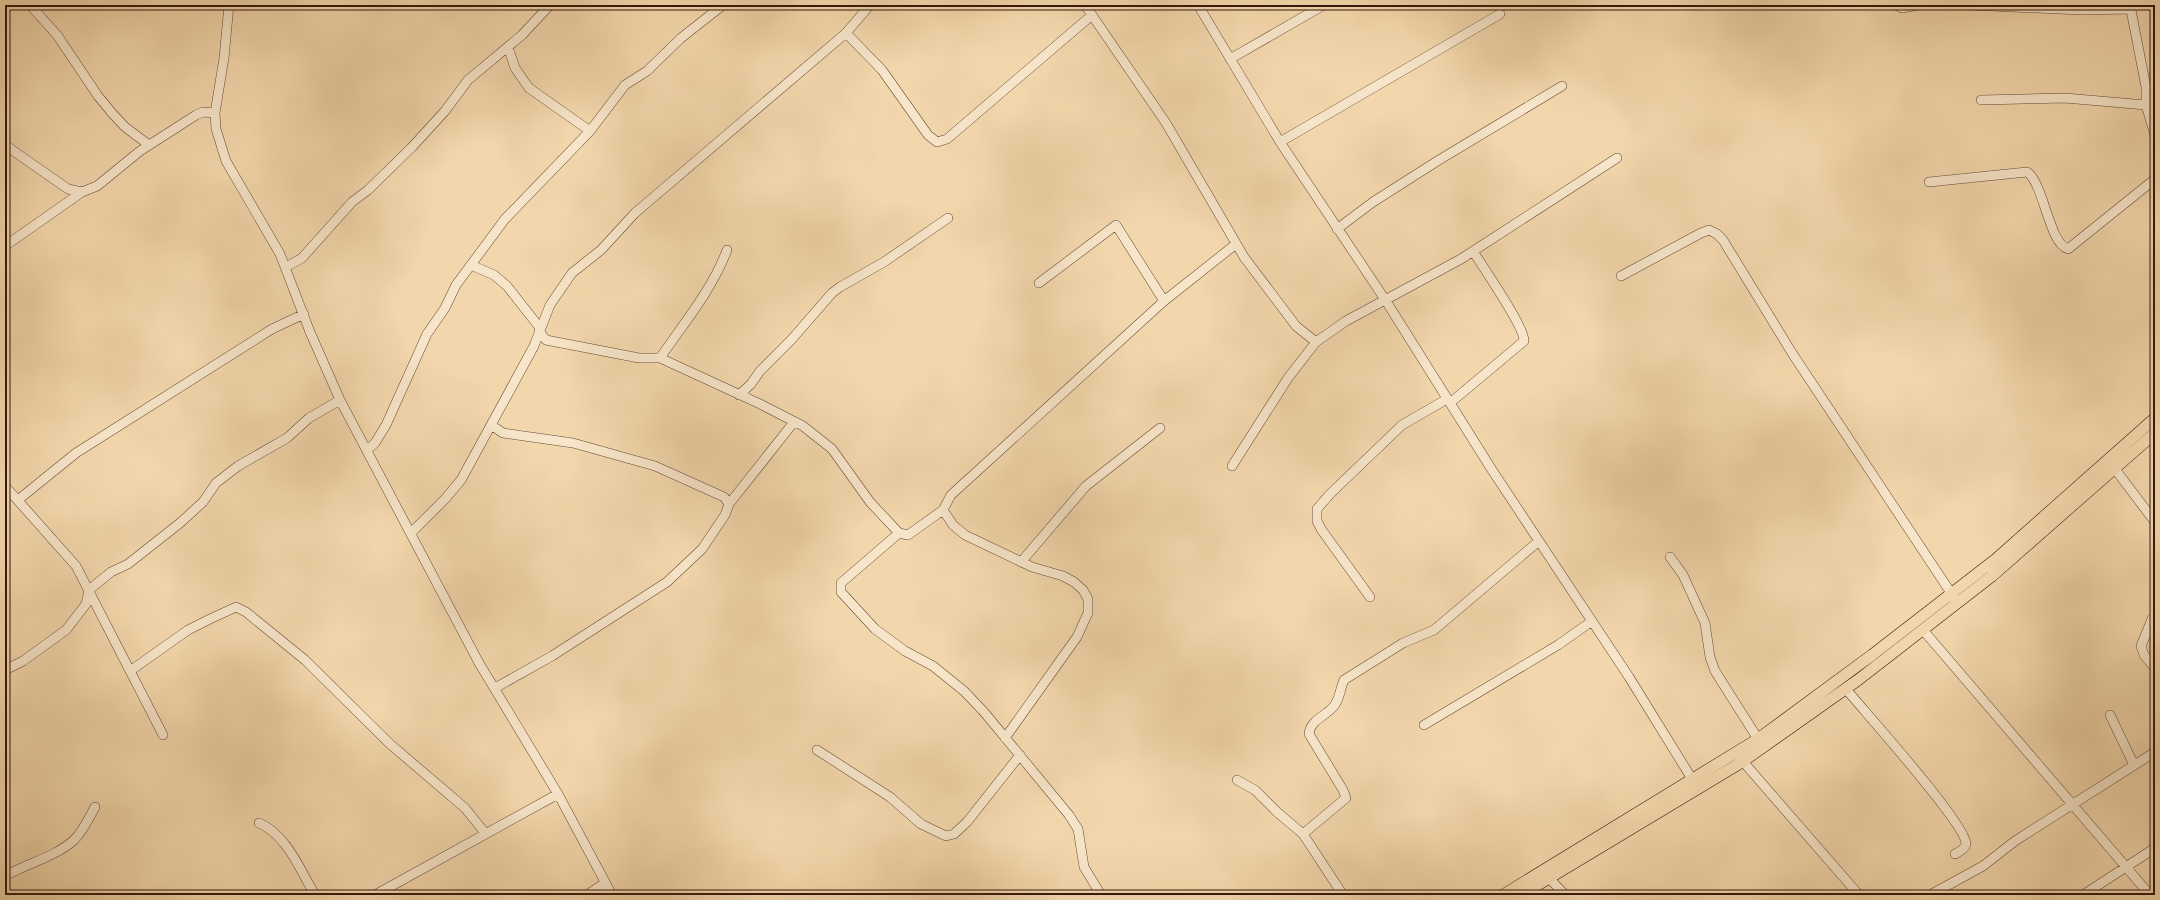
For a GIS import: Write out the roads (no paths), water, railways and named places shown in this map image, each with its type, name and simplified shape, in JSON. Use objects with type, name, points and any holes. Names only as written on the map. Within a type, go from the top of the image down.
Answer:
[{"type":"main road","points":[[1521,895],[1536,880],[1549,878],[1846,689],[1924,630],[1996,559],[2155,418]]},
{"type":"main road","points":[[1503,895],[1536,880],[1692,779],[1739,757],[1758,739],[1954,599],[1992,576],[2155,434]]},
{"type":"street","points":[[30,5],[57,35],[98,96],[125,127],[149,145]]},
{"type":"street","points":[[229,5],[224,58],[215,113],[216,129],[226,161],[274,241],[340,400],[479,663],[558,794],[612,895]]},
{"type":"street","points":[[286,267],[302,258],[352,202],[368,190],[412,147],[445,111],[468,80],[508,47],[550,5]]},
{"type":"street","points":[[367,450],[374,444],[393,411],[427,334],[445,308],[456,285],[517,205],[590,131],[625,85],[646,71],[681,38],[722,5]]},
{"type":"street","points":[[411,533],[453,490],[472,461],[528,358],[553,300],[572,273],[601,250],[635,213],[846,33],[870,5]]},
{"type":"street","points":[[1085,5],[1166,123],[1195,170],[1236,244],[1296,326],[1316,342]]},
{"type":"street","points":[[1198,5],[1280,142],[1336,229],[1386,301],[1448,401],[1592,621],[1692,779]]},
{"type":"street","points":[[1230,59],[1324,5]]},
{"type":"street","points":[[1896,5],[1902,8],[1918,5]]},
{"type":"street","points":[[1970,5],[2082,10],[2131,7],[2146,87],[2146,105],[2155,135]]},
{"type":"street","points":[[1280,142],[1500,14]]},
{"type":"street","points":[[846,33],[882,70],[928,135],[937,142],[947,139],[1092,15]]},
{"type":"street","points":[[508,47],[515,68],[529,88],[590,131]]},
{"type":"street","points":[[1336,229],[1373,202],[1439,160],[1562,86]]},
{"type":"street","points":[[1981,100],[2065,98],[2146,105]]},
{"type":"street","points":[[5,246],[82,192],[103,182],[149,145],[203,112],[215,113]]},
{"type":"street","points":[[5,145],[68,189],[82,192]]},
{"type":"street","points":[[1232,466],[1288,378],[1316,342],[1346,322],[1473,251],[1617,158]]},
{"type":"street","points":[[1929,182],[2027,172],[2031,176],[2037,189],[2056,236],[2065,248],[2068,249],[2155,180]]},
{"type":"street","points":[[739,395],[751,384],[760,371],[836,290],[884,262],[948,218]]},
{"type":"street","points":[[1039,283],[1116,225],[1164,301]]},
{"type":"street","points":[[1621,276],[1701,233],[1709,230],[1717,234],[1723,240],[1792,353],[1954,599]]},
{"type":"street","points":[[471,265],[494,275],[508,286],[546,340],[638,358],[660,358],[750,400],[811,431],[832,449],[870,502],[900,533],[908,535],[915,532],[943,510],[951,495],[1164,301],[1236,244]]},
{"type":"street","points":[[660,358],[706,294],[719,272],[727,250]]},
{"type":"street","points":[[1370,596],[1321,529],[1317,521],[1317,509],[1330,494],[1398,429],[1448,401],[1524,341],[1523,333],[1473,251]]},
{"type":"street","points":[[18,500],[76,453],[272,329],[304,314]]},
{"type":"street","points":[[750,400],[751,384]]},
{"type":"street","points":[[5,670],[23,661],[66,630],[86,604],[89,590],[112,572],[128,564],[180,523],[203,502],[216,483],[238,466],[287,438],[309,418],[340,400]]},
{"type":"street","points":[[495,688],[552,656],[667,582],[690,563],[702,549],[725,515],[729,504],[794,422]]},
{"type":"street","points":[[491,425],[503,433],[573,443],[655,466],[724,497],[729,504]]},
{"type":"street","points":[[1021,562],[1086,486],[1160,428]]},
{"type":"street","points":[[2115,470],[2155,522]]},
{"type":"street","points":[[5,486],[71,559],[89,590],[163,735]]},
{"type":"street","points":[[943,510],[953,525],[965,535],[1021,562],[1063,576],[1074,582],[1083,590],[1089,605],[1088,613],[1076,637],[1005,738]]},
{"type":"street","points":[[900,533],[841,583],[841,592],[875,629],[905,651],[933,666],[964,691],[984,712],[1058,799],[1078,829],[1084,867],[1100,895]]},
{"type":"street","points":[[1303,834],[1346,798],[1345,793],[1309,734],[1312,724],[1333,707],[1339,697],[1344,680],[1404,643],[1434,630],[1539,541]]},
{"type":"street","points":[[1670,557],[1683,575],[1704,623],[1710,657],[1715,671],[1758,739]]},
{"type":"street","points":[[130,671],[188,630],[222,613],[236,607],[239,608],[305,660],[390,744],[465,808],[485,833]]},
{"type":"street","points":[[2152,619],[2141,646],[2144,655],[2155,668]]},
{"type":"street","points":[[1424,725],[1558,645],[1592,621]]},
{"type":"street","points":[[1924,630],[2125,868],[2150,895]]},
{"type":"street","points":[[1846,689],[1913,767],[1964,836],[1966,844],[1964,848],[1955,854]]},
{"type":"street","points":[[2110,715],[2134,765]]},
{"type":"street","points":[[817,750],[890,797],[921,824],[946,836],[954,834],[967,822],[1020,755]]},
{"type":"street","points":[[1930,895],[1984,866],[2016,841],[2155,752]]},
{"type":"street","points":[[1739,757],[1859,895]]},
{"type":"street","points":[[1237,780],[1255,790],[1277,812],[1303,834],[1343,895]]},
{"type":"street","points":[[375,895],[558,794]]},
{"type":"street","points":[[5,876],[25,865],[68,846],[82,830],[95,806]]},
{"type":"street","points":[[259,823],[270,827],[279,836],[315,895]]},
{"type":"street","points":[[2083,895],[2155,848]]},
{"type":"street","points":[[1549,878],[1565,895]]},
{"type":"street","points":[[587,895],[606,883]]}]
